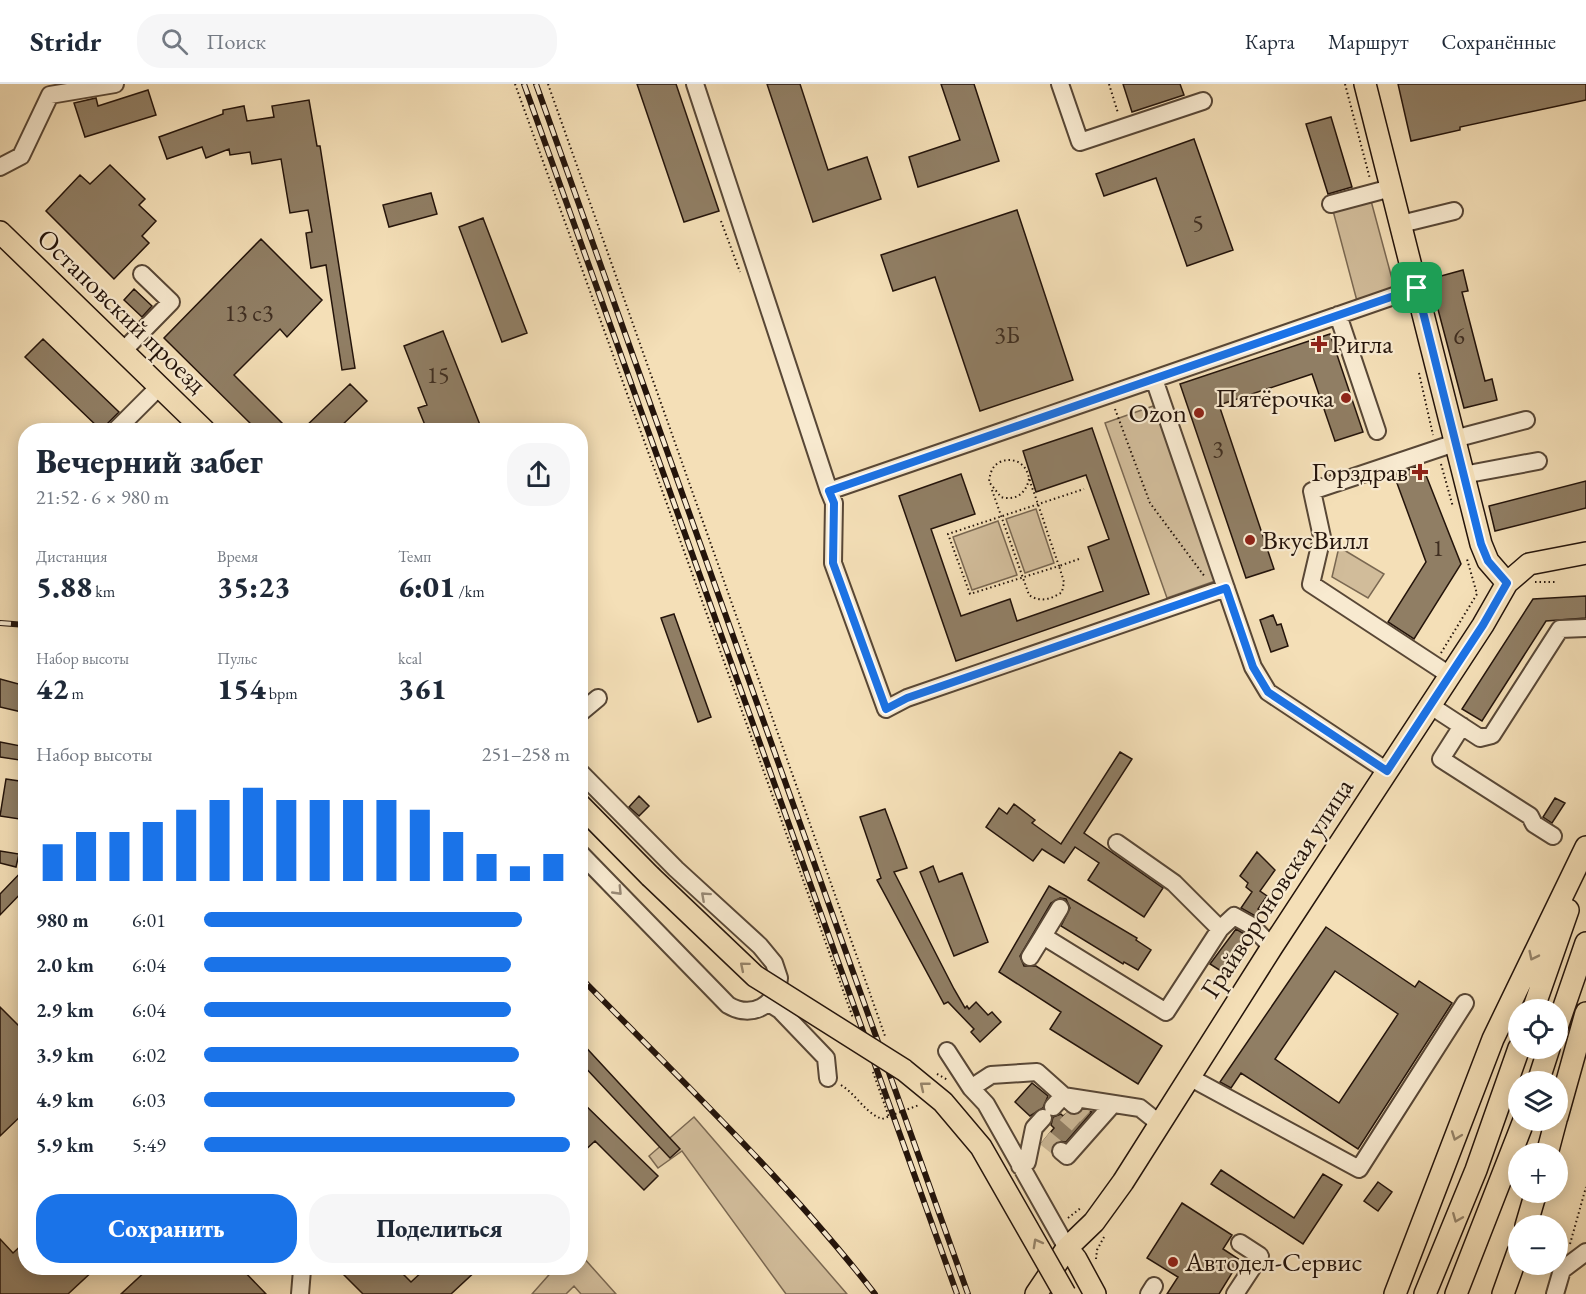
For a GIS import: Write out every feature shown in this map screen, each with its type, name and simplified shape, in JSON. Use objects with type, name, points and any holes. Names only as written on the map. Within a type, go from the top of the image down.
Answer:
[{"type":"main road","points":[[1365,84],[1481,544],[1488,561],[1507,583]]},
{"type":"main road","name":"Остаповский проезд","points":[[0,232],[197,423]]},
{"type":"main road","name":"Грайвороновская улица","points":[[1036,1294],[1067,1248],[1094,1222],[1160,1124],[1272,947],[1451,676],[1507,583],[1528,564],[1581,556]]},
{"type":"main road","points":[[588,813],[755,976],[904,1070],[943,1102],[981,1147],[1065,1294]]},
{"type":"main road","points":[[1395,1294],[1493,1039],[1586,847]]},
{"type":"main road","points":[[1537,999],[1586,858]]},
{"type":"main road","points":[[1567,999],[1586,943]]},
{"type":"main road","points":[[1568,1077],[1586,1013]]},
{"type":"main road","points":[[1425,1294],[1476,1170],[1515,1059]]},
{"type":"main road","points":[[1456,1294],[1520,1131]]},
{"type":"main road","points":[[1067,1248],[1076,1259],[1095,1294]]},
{"type":"main road","points":[[1503,1294],[1510,1275]]},
{"type":"street","points":[[0,167],[21,156],[48,89],[115,84]]},
{"type":"street","points":[[695,84],[834,503],[833,563],[886,709],[907,698],[1221,590]]},
{"type":"street","points":[[1060,84],[1080,142],[1203,101]]},
{"type":"street","points":[[1331,204],[1391,188]]},
{"type":"street","points":[[1401,224],[1454,211]]},
{"type":"street","points":[[123,351],[171,302],[142,274]]},
{"type":"street","points":[[829,491],[1417,288]]},
{"type":"street","points":[[1338,315],[1377,431]]},
{"type":"street","points":[[1154,379],[1221,590],[1253,667],[1268,692],[1387,771]]},
{"type":"street","points":[[123,423],[160,386]]},
{"type":"street","points":[[1451,676],[1311,584],[1322,537],[1312,491],[1454,441],[1526,420]]},
{"type":"street","points":[[1463,475],[1538,461]]},
{"type":"street","points":[[1431,706],[1480,738],[1492,735],[1560,629],[1586,628]]},
{"type":"street","points":[[588,706],[598,698]]},
{"type":"street","points":[[1462,726],[1441,759],[1530,816],[1534,824],[1553,836]]},
{"type":"street","points":[[588,780],[676,869],[771,958],[779,978],[776,994],[769,1003],[749,1011],[728,1005],[588,861]]},
{"type":"street","points":[[1117,843],[1174,884],[1220,929]]},
{"type":"street","points":[[1030,957],[1060,908]]},
{"type":"street","points":[[1043,936],[1166,1012],[1220,929],[1234,916],[1252,926],[1272,947]]},
{"type":"street","points":[[769,1003],[780,1010],[826,1058],[828,1078]]},
{"type":"street","points":[[1189,1077],[1359,1169],[1465,1004]]},
{"type":"street","points":[[947,1051],[970,1086],[986,1104],[1067,1248]]},
{"type":"street","points":[[970,1086],[992,1075],[1037,1072],[1053,1116]]},
{"type":"street","points":[[1020,1166],[1027,1162],[1053,1116],[1113,1104],[1140,1108],[1160,1124]]},
{"type":"street","points":[[1067,1147],[1113,1104]]},
{"type":"street","points":[[1235,1294],[1260,1256],[1239,1243]]},
{"type":"street","points":[[1555,1294],[1577,1261]]},
{"type":"street","points":[[300,1294],[302,1275]]},
{"type":"path","points":[[515,84],[856,1027]]},
{"type":"path","points":[[548,84],[888,1044]]},
{"type":"path","points":[[1109,84],[1123,128]]},
{"type":"path","points":[[1112,400],[1150,503],[1221,590]]},
{"type":"path","points":[[1014,460],[1020,463],[1029,479],[1059,566],[1064,586],[1062,592],[1054,597],[1035,599],[1029,595],[991,488],[990,475],[996,464],[1014,460]]},
{"type":"path","points":[[991,488],[1000,497],[1013,498],[1024,491],[1029,479]]},
{"type":"path","points":[[1079,559],[970,594],[948,534],[1084,489]]},
{"type":"path","points":[[929,1068],[949,1081],[970,1086]]},
{"type":"path","points":[[873,1072],[889,1117]]},
{"type":"path","points":[[828,1078],[850,1091],[869,1114],[882,1119],[902,1113]]},
{"type":"path","points":[[1577,1261],[1586,1187]]},
{"type":"shaded area","points":[[1370,197],[1395,290],[1357,301],[1332,207]]},
{"type":"shaded area","points":[[1156,405],[1218,580],[1167,598],[1105,423]]},
{"type":"shaded area","points":[[1036,509],[1054,563],[1025,573],[1006,519]]},
{"type":"shaded area","points":[[998,521],[1017,575],[972,590],[953,537]]},
{"type":"shaded area","points":[[1339,547],[1384,574],[1368,598],[1332,577]]},
{"type":"shaded area","points":[[694,1117],[847,1294],[786,1294],[682,1151],[658,1168],[649,1156]]},
{"type":"shaded area","points":[[588,1263],[616,1294],[581,1294],[574,1286],[566,1294],[532,1294],[549,1275],[588,1275]]},
{"type":"building","points":[[637,84],[676,84],[719,211],[684,222]]},
{"type":"building","points":[[767,84],[800,84],[828,170],[867,157],[881,199],[813,222]]},
{"type":"building","points":[[941,84],[974,84],[999,161],[918,187],[909,157],[960,140]]},
{"type":"building","points":[[1123,84],[1180,84],[1184,95],[1132,112]]},
{"type":"building","points":[[1398,84],[1586,84],[1586,100],[1460,127],[1460,130],[1411,141]]},
{"type":"building","points":[[148,90],[156,115],[85,137],[74,103],[96,98],[98,106]]},
{"type":"building","points":[[309,100],[317,146],[320,146],[355,368],[342,370],[326,265],[311,268],[306,233],[312,232],[308,210],[290,213],[281,159],[252,164],[250,152],[230,155],[229,149],[206,158],[202,147],[167,159],[159,137],[223,114],[223,110],[244,106],[247,121],[274,117],[272,106]]},
{"type":"building","points":[[1331,117],[1352,187],[1328,194],[1306,124]]},
{"type":"building","points":[[1194,139],[1233,250],[1187,266],[1156,178],[1104,196],[1096,174]]},
{"type":"building","points":[[110,165],[145,199],[139,205],[156,221],[142,236],[149,243],[114,279],[46,211],[80,175],[90,184]]},
{"type":"building","points":[[431,193],[437,214],[389,227],[383,205]]},
{"type":"building","points":[[1017,210],[1073,380],[980,411],[935,277],[893,291],[881,255]]},
{"type":"building","points":[[483,218],[527,333],[502,342],[459,227]]},
{"type":"building","points":[[261,239],[322,300],[287,337],[280,329],[234,375],[282,423],[250,423],[164,338]]},
{"type":"building","points":[[1463,270],[1468,291],[1462,292],[1485,381],[1492,379],[1497,400],[1464,408],[1430,279]]},
{"type":"building","points":[[134,289],[152,306],[142,317],[124,300]]},
{"type":"building","points":[[443,331],[479,423],[424,423],[418,408],[427,405],[404,346]]},
{"type":"building","points":[[1330,334],[1363,432],[1335,441],[1312,374],[1219,405],[1274,569],[1246,578],[1180,384]]},
{"type":"building","points":[[43,339],[119,412],[108,423],[94,423],[25,357]]},
{"type":"building","points":[[350,384],[367,401],[344,423],[309,423]]},
{"type":"building","points":[[1092,428],[1149,594],[956,661],[899,496],[961,474],[975,514],[931,529],[961,616],[1010,599],[1017,621],[1103,591],[1088,547],[1109,539],[1086,475],[1036,492],[1023,451]]},
{"type":"building","points":[[1422,465],[1461,564],[1414,639],[1388,622],[1426,562],[1394,475]]},
{"type":"building","points":[[1586,481],[1586,508],[1495,531],[1489,506]]},
{"type":"building","points":[[1586,596],[1586,618],[1546,621],[1482,721],[1462,709],[1533,599]]},
{"type":"building","points":[[674,614],[711,717],[698,722],[661,618]]},
{"type":"building","points":[[1273,615],[1277,625],[1281,624],[1288,646],[1271,652],[1260,620]]},
{"type":"building","points":[[0,679],[18,684],[18,711],[0,707]]},
{"type":"building","points":[[0,742],[18,745],[18,760],[0,757]]},
{"type":"building","points":[[1120,752],[1132,759],[1084,833],[1163,888],[1144,917],[1088,880],[1099,863],[1075,847],[1064,863],[1042,849],[1033,861],[986,827],[999,808],[1007,814],[1014,804],[1035,820],[1032,823],[1061,844]]},
{"type":"building","points":[[6,779],[18,781],[18,819],[0,816]]},
{"type":"building","points":[[639,796],[649,806],[639,816],[629,807]]},
{"type":"building","points":[[1555,798],[1565,803],[1552,823],[1543,817]]},
{"type":"building","points":[[885,809],[907,868],[894,872],[954,989],[965,1008],[967,1006],[969,1009],[976,1002],[988,1015],[992,1012],[1001,1022],[980,1042],[971,1032],[974,1029],[948,1002],[944,1004],[877,880],[881,878],[860,817]]},
{"type":"building","points":[[0,851],[18,854],[16,867],[0,863]]},
{"type":"building","points":[[1257,852],[1275,870],[1260,891],[1267,896],[1258,909],[1261,911],[1257,917],[1241,908],[1252,892],[1246,887],[1248,883],[1240,876]]},
{"type":"building","points":[[933,866],[939,882],[962,873],[988,942],[954,956],[920,872]]},
{"type":"building","points":[[18,875],[18,896],[0,915],[0,894]]},
{"type":"building","points":[[1049,886],[1137,938],[1136,940],[1151,950],[1138,970],[1124,962],[1123,964],[1061,926],[1070,908],[1066,899],[1060,898],[1051,903],[1020,956],[1024,966],[1036,966],[1162,1046],[1138,1084],[1050,1029],[1061,1012],[999,972]]},
{"type":"building","points":[[1326,927],[1415,987],[1419,981],[1452,1003],[1358,1149],[1241,1073],[1231,1088],[1220,1082]],"holes":[[[1335,971],[1398,1014],[1339,1103],[1275,1059]]]},
{"type":"building","points":[[1236,929],[1246,935],[1221,971],[1210,964]]},
{"type":"building","points":[[0,1007],[18,1025],[18,1119],[0,1136]]},
{"type":"building","points":[[588,1050],[680,1149],[670,1158],[588,1071]]},
{"type":"building","points":[[1032,1083],[1048,1096],[1043,1108],[1030,1116],[1015,1102]]},
{"type":"building","points":[[588,1108],[658,1176],[644,1190],[595,1141],[588,1148]]},
{"type":"building","points":[[1083,1110],[1092,1112],[1066,1142],[1057,1141],[1051,1151],[1042,1143],[1054,1128],[1051,1125],[1053,1117],[1067,1113],[1077,1115]]},
{"type":"building","points":[[1221,1170],[1294,1218],[1323,1174],[1342,1185],[1303,1244],[1211,1184]]},
{"type":"building","points":[[1378,1182],[1392,1192],[1378,1211],[1364,1201]]},
{"type":"building","points":[[1182,1203],[1232,1235],[1223,1249],[1240,1260],[1219,1294],[1167,1294],[1178,1277],[1147,1258]]},
{"type":"building","points":[[0,1239],[13,1253],[18,1248],[18,1275],[88,1275],[68,1294],[0,1294]]},
{"type":"building","points":[[141,1275],[248,1275],[266,1294],[121,1294]]},
{"type":"building","points":[[344,1275],[404,1275],[411,1282],[418,1275],[471,1275],[451,1294],[363,1294]]},
{"type":"tunnel","points":[[1074,1105],[1089,1119]]},
{"type":"tunnel","points":[[1065,1114],[1081,1128]]},
{"type":"tunnel","points":[[1045,1138],[1061,1151]]},
{"type":"railway","points":[[524,84],[957,1294]]},
{"type":"railway","points":[[536,84],[968,1294]]},
{"type":"railway","points":[[0,623],[18,624]]},
{"type":"railway","points":[[588,985],[769,1171],[806,1211],[875,1294]]},
{"type":"place","name":"Ригла","points":[[1319,344]]},
{"type":"place","name":"Пятёрочка","points":[[1346,398]]},
{"type":"place","name":"Ozon","points":[[1199,413]]},
{"type":"place","name":"Горздрав","points":[[1420,472]]},
{"type":"place","name":"ВкусВилл","points":[[1250,540]]},
{"type":"place","name":"Автодел-Сервис","points":[[1173,1262]]},
{"type":"route","points":[[1417,288],[1481,544],[1488,561],[1507,583],[1483,625],[1387,771],[1268,692],[1253,667],[1226,588],[907,698],[886,709],[833,563],[834,503],[829,491],[1417,288]]}]
